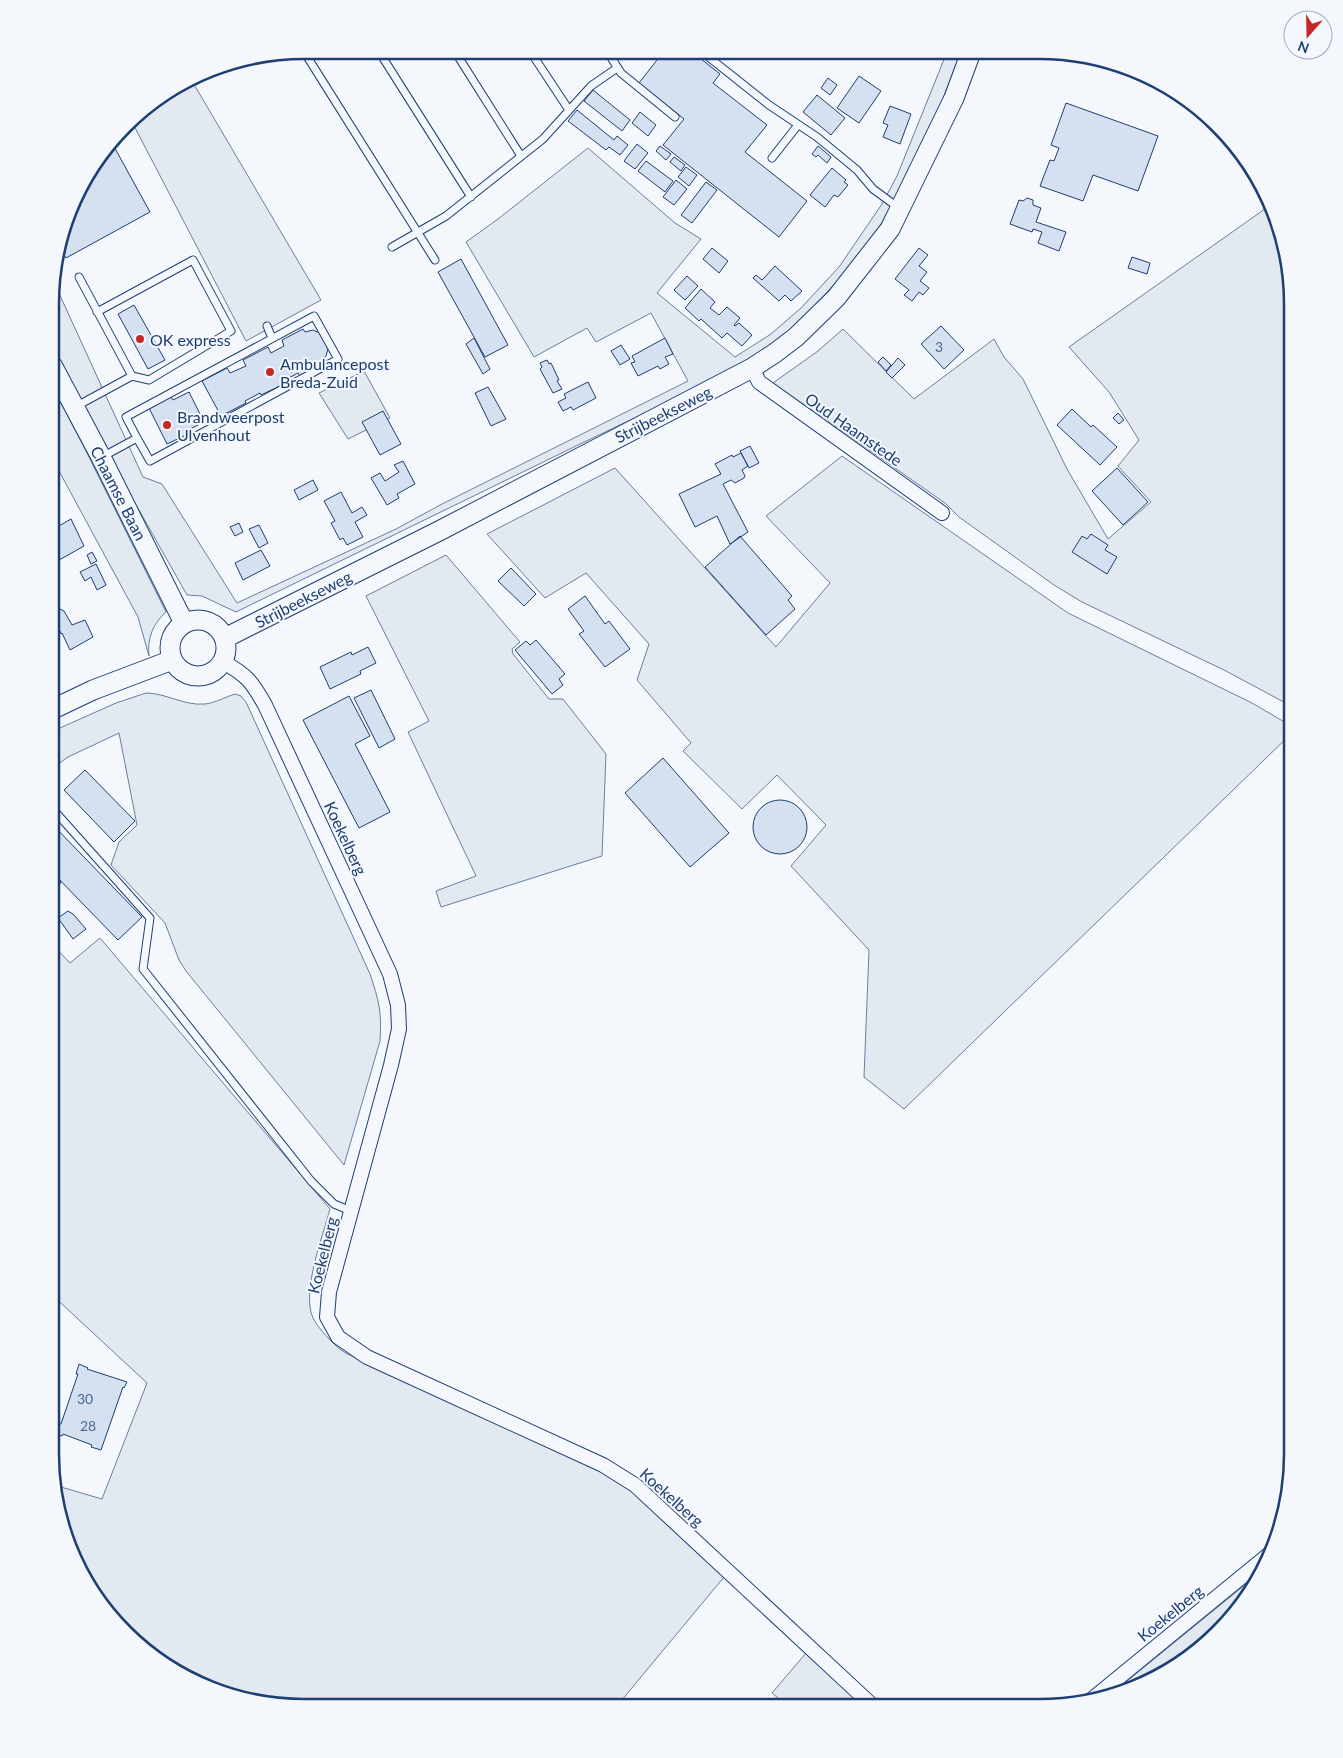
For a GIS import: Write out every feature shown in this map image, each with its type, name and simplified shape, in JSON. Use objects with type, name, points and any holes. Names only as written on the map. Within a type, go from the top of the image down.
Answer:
[{"type":"main road","name":"Strijbeekseweg","points":[[225,638],[438,531],[752,368],[796,337],[836,298],[890,229],[954,98],[968,59]]},
{"type":"main road","name":"Chaamse Baan","points":[[59,378],[184,623]]},
{"type":"main road","points":[[203,620],[212,623],[225,638],[226,650],[223,662],[216,670],[207,675],[187,674],[178,669],[172,660],[169,650],[171,639],[176,630],[184,623],[203,620]]},
{"type":"main road","points":[[59,706],[93,690],[172,660]]},
{"type":"street","name":"Oud Haamstede","points":[[752,368],[759,382],[942,513]]},
{"type":"street","name":"Koekelberg","points":[[223,662],[238,670],[253,684],[265,706],[390,974],[398,1004],[399,1029],[329,1292],[328,1317],[338,1337],[367,1357],[603,1465],[635,1485],[865,1699]]},
{"type":"street","name":"Koekelberg","points":[[1102,1691],[1259,1562]]},
{"type":"lane","points":[[309,59],[435,260]]},
{"type":"lane","points":[[384,59],[471,197]]},
{"type":"lane","points":[[460,59],[521,156]]},
{"type":"lane","points":[[535,59],[569,110]]},
{"type":"lane","points":[[612,59],[621,73],[675,117]]},
{"type":"lane","points":[[711,59],[769,105],[817,137],[857,170],[873,189],[900,208]]},
{"type":"lane","points":[[392,247],[446,216],[471,197],[543,139],[591,86],[617,68]]},
{"type":"lane","points":[[772,158],[798,125]]},
{"type":"lane","points":[[75,407],[132,376],[149,380],[231,331],[193,260],[97,312]]},
{"type":"lane","points":[[79,277],[132,376]]},
{"type":"lane","points":[[314,316],[338,359],[150,460],[137,438],[126,417],[314,316]]},
{"type":"lane","points":[[267,326],[272,338]]},
{"type":"lane","points":[[101,457],[137,438]]},
{"type":"lane","points":[[59,817],[150,918],[143,968],[311,1181],[334,1204],[351,1211]]},
{"type":"shaded area","points":[[944,59],[958,59],[940,106],[880,226],[851,266],[807,314],[779,341],[718,378],[236,612],[202,596],[187,595],[114,466],[59,359],[59,293],[143,477],[162,484],[237,603],[396,529],[442,504],[688,381],[651,313],[596,342],[587,328],[534,357],[466,242],[588,148],[675,223],[701,239],[657,293],[735,357],[771,334],[801,308],[839,267],[882,204],[897,176]]},
{"type":"shaded area","points":[[194,85],[321,300],[246,341],[135,127],[155,109]]},
{"type":"shaded area","points":[[1265,209],[1280,256],[1284,288],[1284,702],[1226,671],[1082,602],[1054,585],[959,517],[945,503],[773,383],[818,351],[843,329],[914,399],[994,339],[1004,357],[1023,379],[1067,469],[1108,539],[1151,502],[1118,466],[1139,440],[1109,392],[1069,347]]},
{"type":"shaded area","points":[[364,371],[390,418],[348,439],[319,393]]},
{"type":"shaded area","points":[[59,399],[166,612],[154,626],[149,644],[149,656],[138,617],[59,471]]},
{"type":"shaded area","points":[[842,456],[1068,613],[1252,703],[1284,722],[1284,741],[904,1109],[864,1077],[869,950],[791,866],[826,825],[777,775],[742,809],[683,751],[691,743],[637,680],[649,644],[586,573],[545,598],[487,534],[615,468],[776,647],[830,583],[766,516]]},
{"type":"shaded area","points":[[446,555],[520,642],[512,649],[513,654],[549,699],[563,699],[606,754],[602,856],[441,907],[436,891],[476,876],[408,732],[429,721],[366,596]]},
{"type":"shaded area","points":[[146,693],[197,704],[205,704],[235,694],[241,696],[246,702],[370,974],[376,992],[381,1022],[380,1041],[344,1165],[186,971],[179,960],[165,923],[111,865],[119,842],[137,825],[119,733],[68,757],[59,763],[59,728],[116,703]]},
{"type":"shaded area","points":[[100,938],[330,1209],[314,1264],[311,1279],[310,1307],[313,1318],[318,1326],[338,1348],[618,1479],[724,1577],[623,1699],[288,1699],[256,1695],[210,1681],[168,1658],[142,1638],[109,1603],[92,1577],[77,1548],[67,1518],[61,1487],[102,1499],[147,1383],[59,1301],[59,951],[70,963]]},
{"type":"shaded area","points":[[1247,1583],[1223,1616],[1188,1649],[1148,1674],[1123,1684]]},
{"type":"shaded area","points":[[806,1653],[855,1699],[779,1699],[772,1693]]},
{"type":"building","points":[[658,59],[701,59],[720,74],[713,83],[767,125],[745,152],[807,201],[779,237],[663,145],[684,119],[639,83]]},
{"type":"building","points":[[859,76],[881,91],[859,123],[837,108]]},
{"type":"building","points":[[828,78],[837,85],[830,95],[821,88]]},
{"type":"building","points":[[593,90],[630,120],[622,131],[584,101]]},
{"type":"building","points":[[817,95],[845,118],[831,135],[803,112]]},
{"type":"building","points":[[1066,103],[1158,136],[1138,191],[1093,175],[1083,201],[1040,186],[1050,160],[1054,161],[1059,148],[1051,145]]},
{"type":"building","points":[[890,106],[911,114],[900,144],[883,137],[888,125],[883,123]]},
{"type":"building","points":[[577,110],[614,140],[617,136],[628,145],[620,155],[609,147],[606,150],[568,121]]},
{"type":"building","points":[[640,112],[656,125],[648,136],[632,123]]},
{"type":"building","points":[[637,144],[648,153],[635,169],[624,161]]},
{"type":"building","points":[[660,146],[671,154],[666,160],[656,151]]},
{"type":"building","points":[[818,146],[831,157],[827,163],[818,155],[816,157],[812,154]]},
{"type":"building","points":[[115,148],[150,212],[66,258],[64,254],[77,210],[92,181]]},
{"type":"building","points":[[674,157],[685,165],[681,171],[670,162]]},
{"type":"building","points":[[646,161],[673,181],[665,192],[638,171]]},
{"type":"building","points":[[686,167],[697,175],[689,186],[678,177]]},
{"type":"building","points":[[832,168],[846,180],[844,182],[848,185],[838,197],[834,195],[825,207],[810,195]]},
{"type":"building","points":[[676,180],[687,189],[674,205],[663,197]]},
{"type":"building","points":[[706,182],[717,190],[692,223],[681,215]]},
{"type":"building","points":[[1027,198],[1033,200],[1033,205],[1041,208],[1036,222],[1066,232],[1059,251],[1038,243],[1042,232],[1033,229],[1032,232],[1010,224],[1019,200],[1023,201]]},
{"type":"building","points":[[712,248],[728,261],[719,273],[703,259]]},
{"type":"building","points":[[919,248],[928,255],[919,266],[927,272],[920,281],[929,288],[923,295],[919,292],[912,301],[904,295],[909,290],[895,279]]},
{"type":"building","points":[[1132,257],[1150,263],[1147,274],[1128,268]]},
{"type":"building","points":[[461,259],[508,345],[485,357],[438,272]]},
{"type":"building","points":[[775,266],[802,291],[791,301],[785,295],[779,301],[753,278],[756,275],[762,280]]},
{"type":"building","points":[[687,276],[698,286],[685,300],[674,290]]},
{"type":"building","points":[[701,289],[715,302],[710,308],[719,315],[727,307],[740,318],[734,325],[739,323],[752,335],[742,346],[727,333],[722,338],[701,319],[699,321],[685,308]]},
{"type":"building","points":[[134,305],[165,360],[148,369],[118,314]]},
{"type":"building","points":[[941,326],[964,350],[944,369],[921,344]]},
{"type":"building","name":"Ambulancepost Breda-Zuid","points":[[303,329],[305,332],[313,330],[320,333],[328,349],[326,356],[320,361],[322,364],[300,376],[298,373],[285,380],[286,383],[261,395],[260,393],[245,401],[246,403],[221,416],[202,381],[227,368],[230,373],[246,366],[243,360],[268,347],[271,353],[284,346],[282,340]]},
{"type":"building","points":[[474,338],[490,369],[483,374],[466,344]]},
{"type":"building","points":[[665,338],[673,354],[665,357],[669,364],[660,369],[658,366],[638,376],[631,363],[635,362],[632,356]]},
{"type":"building","points":[[621,345],[630,359],[620,365],[611,351]]},
{"type":"building","points":[[883,357],[891,365],[886,371],[878,362]]},
{"type":"building","points":[[898,358],[905,365],[892,378],[886,372]]},
{"type":"building","points":[[547,360],[549,364],[551,363],[562,389],[553,393],[540,369],[542,367],[540,363]]},
{"type":"building","points":[[588,382],[596,398],[573,410],[571,407],[563,411],[558,402],[566,398],[564,394]]},
{"type":"building","points":[[488,387],[506,419],[491,426],[475,393]]},
{"type":"building","points":[[189,392],[204,422],[188,430],[190,433],[167,444],[149,408],[171,397],[173,400]]},
{"type":"building","points":[[1072,409],[1117,447],[1100,465],[1057,425]]},
{"type":"building","points":[[383,411],[401,444],[380,455],[362,422]]},
{"type":"building","points":[[1118,413],[1124,420],[1119,424],[1113,418]]},
{"type":"building","points":[[750,446],[759,463],[749,468],[740,451]]},
{"type":"building","points":[[741,453],[748,466],[742,470],[744,478],[735,483],[731,480],[723,484],[748,532],[730,544],[717,516],[695,527],[679,494],[721,474],[715,464],[732,455],[733,457]]},
{"type":"building","points":[[403,461],[415,484],[397,494],[399,498],[387,505],[371,478],[380,473],[385,481],[399,472],[394,465]]},
{"type":"building","points":[[1117,468],[1148,502],[1123,525],[1092,491]]},
{"type":"building","points":[[313,480],[318,490],[299,500],[294,490]]},
{"type":"building","points":[[341,492],[352,513],[362,507],[367,515],[355,522],[363,537],[347,545],[343,538],[340,540],[331,523],[335,521],[324,501]]},
{"type":"building","points":[[71,519],[84,546],[59,560],[59,526]]},
{"type":"building","points":[[239,523],[243,532],[235,536],[230,527]]},
{"type":"building","points":[[259,525],[268,543],[259,548],[249,529]]},
{"type":"building","points":[[1091,534],[1108,545],[1105,550],[1117,557],[1107,574],[1072,552],[1082,536],[1087,539]]},
{"type":"building","points":[[740,536],[792,596],[788,600],[795,609],[766,635],[705,567]]},
{"type":"building","points":[[261,550],[270,566],[243,580],[235,563]]},
{"type":"building","points":[[92,552],[97,561],[91,564],[87,555]]},
{"type":"building","points":[[96,564],[106,585],[97,590],[91,577],[85,581],[80,572]]},
{"type":"building","points":[[511,568],[536,594],[524,606],[498,581]]},
{"type":"building","points":[[585,596],[605,624],[609,621],[630,649],[605,667],[579,634],[584,631],[568,609]]},
{"type":"building","points":[[59,609],[64,611],[72,625],[85,620],[93,637],[70,650],[59,628]]},
{"type":"building","points":[[536,640],[565,674],[559,679],[563,685],[552,694],[515,650],[526,641],[530,645]]},
{"type":"building","points":[[368,647],[376,663],[360,671],[361,674],[330,689],[320,667],[351,652],[352,655]]},
{"type":"building","points":[[371,690],[395,739],[379,748],[354,698]]},
{"type":"building","points":[[349,696],[370,736],[355,744],[390,812],[359,828],[303,720]]},
{"type":"building","points":[[663,758],[729,833],[690,867],[625,793]]},
{"type":"building","points":[[85,770],[135,821],[114,842],[64,790]]},
{"type":"building","points":[[775,800],[785,800],[795,804],[803,812],[807,827],[803,842],[795,850],[785,854],[775,854],[765,850],[757,842],[753,832],[753,822],[757,812],[765,804]]},
{"type":"building","points":[[59,831],[142,917],[118,940],[59,879]]},
{"type":"building","points":[[68,911],[86,929],[73,939],[59,917]]},
{"type":"building","points":[[79,1364],[87,1369],[127,1382],[123,1387],[101,1450],[63,1434],[62,1436],[59,1435],[59,1424],[61,1424],[78,1374],[76,1374]]},
{"type":"place","name":"OK express","points":[[140,339]]},
{"type":"place","name":"Ambulancepost Breda-Zuid","points":[[270,372]]},
{"type":"place","name":"Brandweerpost Ulvenhout","points":[[167,425]]}]
